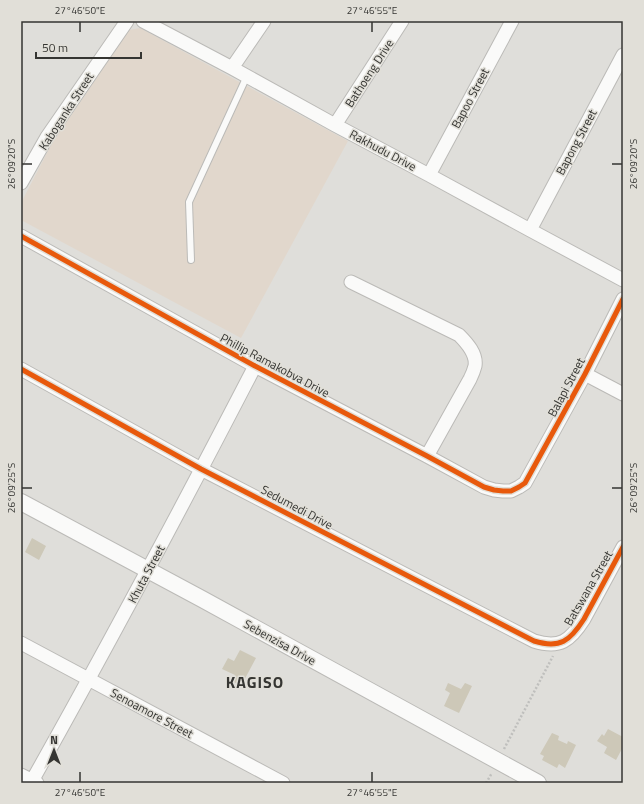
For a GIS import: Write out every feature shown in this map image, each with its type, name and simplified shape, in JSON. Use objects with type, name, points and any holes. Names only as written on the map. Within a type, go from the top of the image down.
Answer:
[{"type":"street","name":"Kaboganka Street","points":[[21,184],[47,137],[127,21]]},
{"type":"street","name":"Rakhudu Drive","points":[[143,21],[623,280]]},
{"type":"street","points":[[232,68],[264,21]]},
{"type":"street","name":"Bathoeng Drive","points":[[335,125],[402,21]]},
{"type":"street","name":"Bapoo Street","points":[[429,174],[512,21]]},
{"type":"street","name":"Bapong Street","points":[[530,230],[623,54]]},
{"type":"street","name":"Phillip Ramakobva Drive","points":[[21,236],[255,366],[484,487],[494,490],[511,491],[525,483]]},
{"type":"street","points":[[351,282],[459,335],[468,343],[472,350],[475,358],[475,366],[470,379],[427,456]]},
{"type":"street","name":"Balapi Street","points":[[525,483],[585,374],[623,300]]},
{"type":"street","name":"Khuta Street","points":[[30,779],[89,680],[202,469],[255,366]]},
{"type":"street","name":"Sedumedi Drive","points":[[21,369],[202,469],[522,636],[544,644],[563,641]]},
{"type":"street","points":[[585,374],[623,394]]},
{"type":"street","name":"Sebenzisa Drive","points":[[21,502],[216,606],[497,762],[538,783]]},
{"type":"street","name":"Batswana Street","points":[[563,641],[578,630],[623,547]]},
{"type":"street","name":"Senoamore Street","points":[[21,643],[283,783]]},
{"type":"lane","points":[[191,260],[189,202],[247,76]]},
{"type":"path","points":[[486,783],[563,641]]},
{"type":"shaded area","points":[[140,28],[348,141],[241,338],[21,220],[21,203],[51,145],[129,30]]},
{"type":"building","points":[[32,538],[46,546],[39,560],[25,552]]},
{"type":"building","points":[[240,650],[256,658],[241,686],[232,681],[235,675],[222,669],[228,658],[234,661]]},
{"type":"building","points":[[448,683],[461,689],[465,683],[472,686],[459,713],[444,706],[450,693],[445,690]]},
{"type":"building","points":[[608,729],[623,737],[623,747],[616,760],[604,753],[607,747],[597,741],[602,734],[604,736]]},
{"type":"building","points":[[552,733],[559,736],[558,740],[567,744],[568,741],[576,745],[565,768],[559,764],[557,768],[542,760],[544,756],[540,754]]},
{"type":"cycle path","points":[[21,236],[255,366],[484,487],[503,491],[511,491],[525,483],[585,374],[623,299]]},
{"type":"cycle path","points":[[21,369],[201,469],[534,641],[551,644],[558,643],[569,638],[574,633],[584,619],[623,547]]},
{"type":"district","name":"KAGISO","points":[[255,682]]}]
